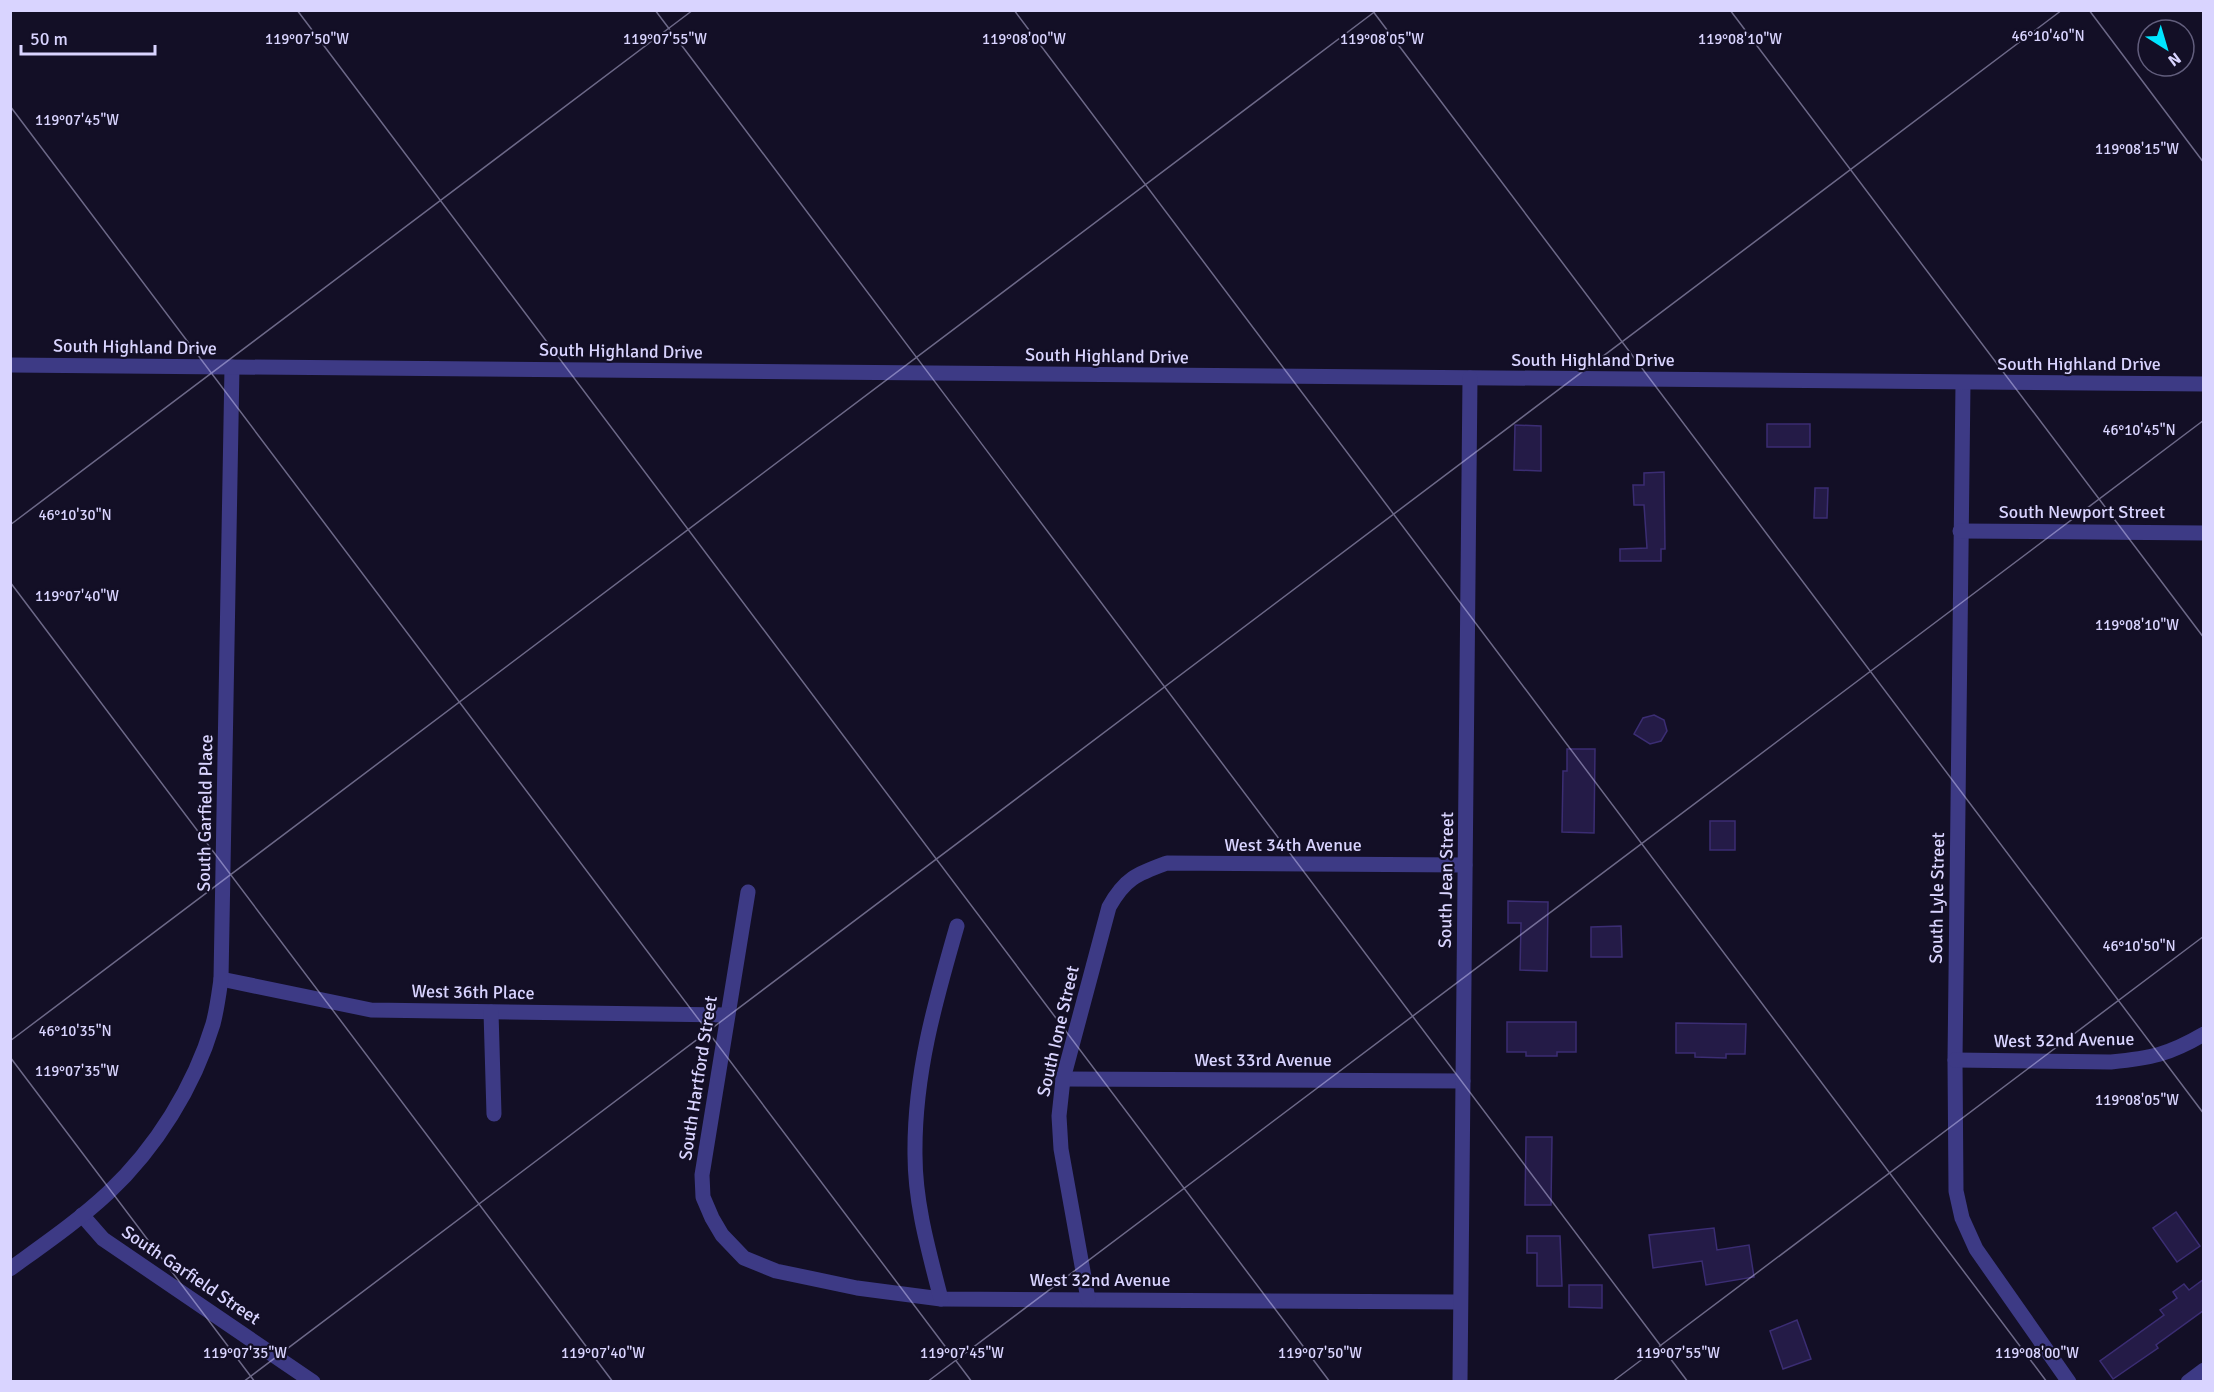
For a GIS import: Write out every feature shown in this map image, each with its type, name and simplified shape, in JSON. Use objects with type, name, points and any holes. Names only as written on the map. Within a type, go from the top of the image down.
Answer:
[{"type":"street","name":"South Highland Drive","points":[[10,365],[2204,384]]},
{"type":"street","name":"South Garfield Place","points":[[10,1269],[82,1215],[132,1168],[155,1139],[180,1101],[213,1023],[221,979],[232,368]]},
{"type":"street","name":"South Jean Street","points":[[1460,1382],[1470,378]]},
{"type":"street","name":"South Lyle Street","points":[[1963,382],[1955,1060],[1956,1191],[1962,1218],[1976,1249],[2069,1382]]},
{"type":"street","name":"South Newport Street","points":[[1960,531],[2204,533]]},
{"type":"street","name":"West 34th Avenue","points":[[1124,883],[1144,871],[1167,863],[1465,866]]},
{"type":"street","name":"South Ione Street","points":[[1088,1299],[1061,1149],[1059,1116],[1063,1079],[1108,907],[1124,883]]},
{"type":"street","name":"South Hartford Street","points":[[744,1258],[722,1235],[703,1197],[702,1175],[748,892]]},
{"type":"street","points":[[941,1299],[918,1197],[915,1156],[918,1091],[930,1023],[957,926]]},
{"type":"street","name":"West 36th Place","points":[[221,979],[371,1010],[727,1015]]},
{"type":"street","points":[[491,1012],[495,1114]]},
{"type":"street","name":"West 32nd Avenue","points":[[1955,1060],[2122,1061],[2151,1058],[2178,1049],[2204,1034]]},
{"type":"street","name":"West 33rd Avenue","points":[[1063,1079],[1463,1080]]},
{"type":"street","name":"South Garfield Street","points":[[82,1215],[103,1239],[313,1382]]},
{"type":"street","name":"West 32nd Avenue","points":[[744,1258],[776,1271],[857,1288],[941,1299],[1460,1302]]},
{"type":"street","points":[[2188,1382],[2204,1370]]},
{"type":"building","points":[[1767,424],[1810,424],[1810,447],[1767,447]]},
{"type":"building","points":[[1515,425],[1541,426],[1541,471],[1514,470]]},
{"type":"building","points":[[1664,472],[1665,549],[1661,549],[1661,561],[1620,561],[1620,549],[1647,548],[1644,505],[1634,505],[1633,485],[1644,485],[1644,473]]},
{"type":"building","points":[[1815,488],[1828,488],[1827,518],[1814,518]]},
{"type":"building","points":[[1654,715],[1664,720],[1667,731],[1661,741],[1650,744],[1634,734],[1643,718]]},
{"type":"building","points":[[1567,749],[1595,749],[1594,833],[1562,832],[1563,771],[1567,771]]},
{"type":"building","points":[[1710,821],[1735,821],[1735,850],[1710,850]]},
{"type":"building","points":[[1508,901],[1548,902],[1547,971],[1520,970],[1521,923],[1508,923]]},
{"type":"building","points":[[1621,926],[1622,957],[1591,957],[1591,927]]},
{"type":"building","points":[[1507,1022],[1576,1022],[1576,1052],[1557,1052],[1557,1056],[1526,1056],[1526,1052],[1507,1052]]},
{"type":"building","points":[[1676,1023],[1746,1024],[1745,1054],[1726,1054],[1726,1058],[1695,1057],[1695,1053],[1676,1053]]},
{"type":"building","points":[[1526,1137],[1552,1137],[1551,1205],[1525,1205]]},
{"type":"building","points":[[2176,1212],[2200,1246],[2177,1262],[2153,1228]]},
{"type":"building","points":[[1714,1228],[1717,1250],[1749,1245],[1754,1277],[1706,1285],[1702,1261],[1653,1268],[1649,1235]]},
{"type":"building","points":[[1527,1236],[1560,1236],[1562,1286],[1537,1286],[1537,1253],[1527,1253]]},
{"type":"building","points":[[2204,1279],[2204,1310],[2156,1345],[2158,1348],[2113,1379],[2100,1361],[2164,1315],[2160,1310],[2177,1298],[2173,1292],[2184,1284],[2189,1290]]},
{"type":"building","points":[[1569,1285],[1602,1285],[1602,1308],[1569,1307]]},
{"type":"building","points":[[1797,1320],[1811,1359],[1783,1369],[1770,1331]]}]
